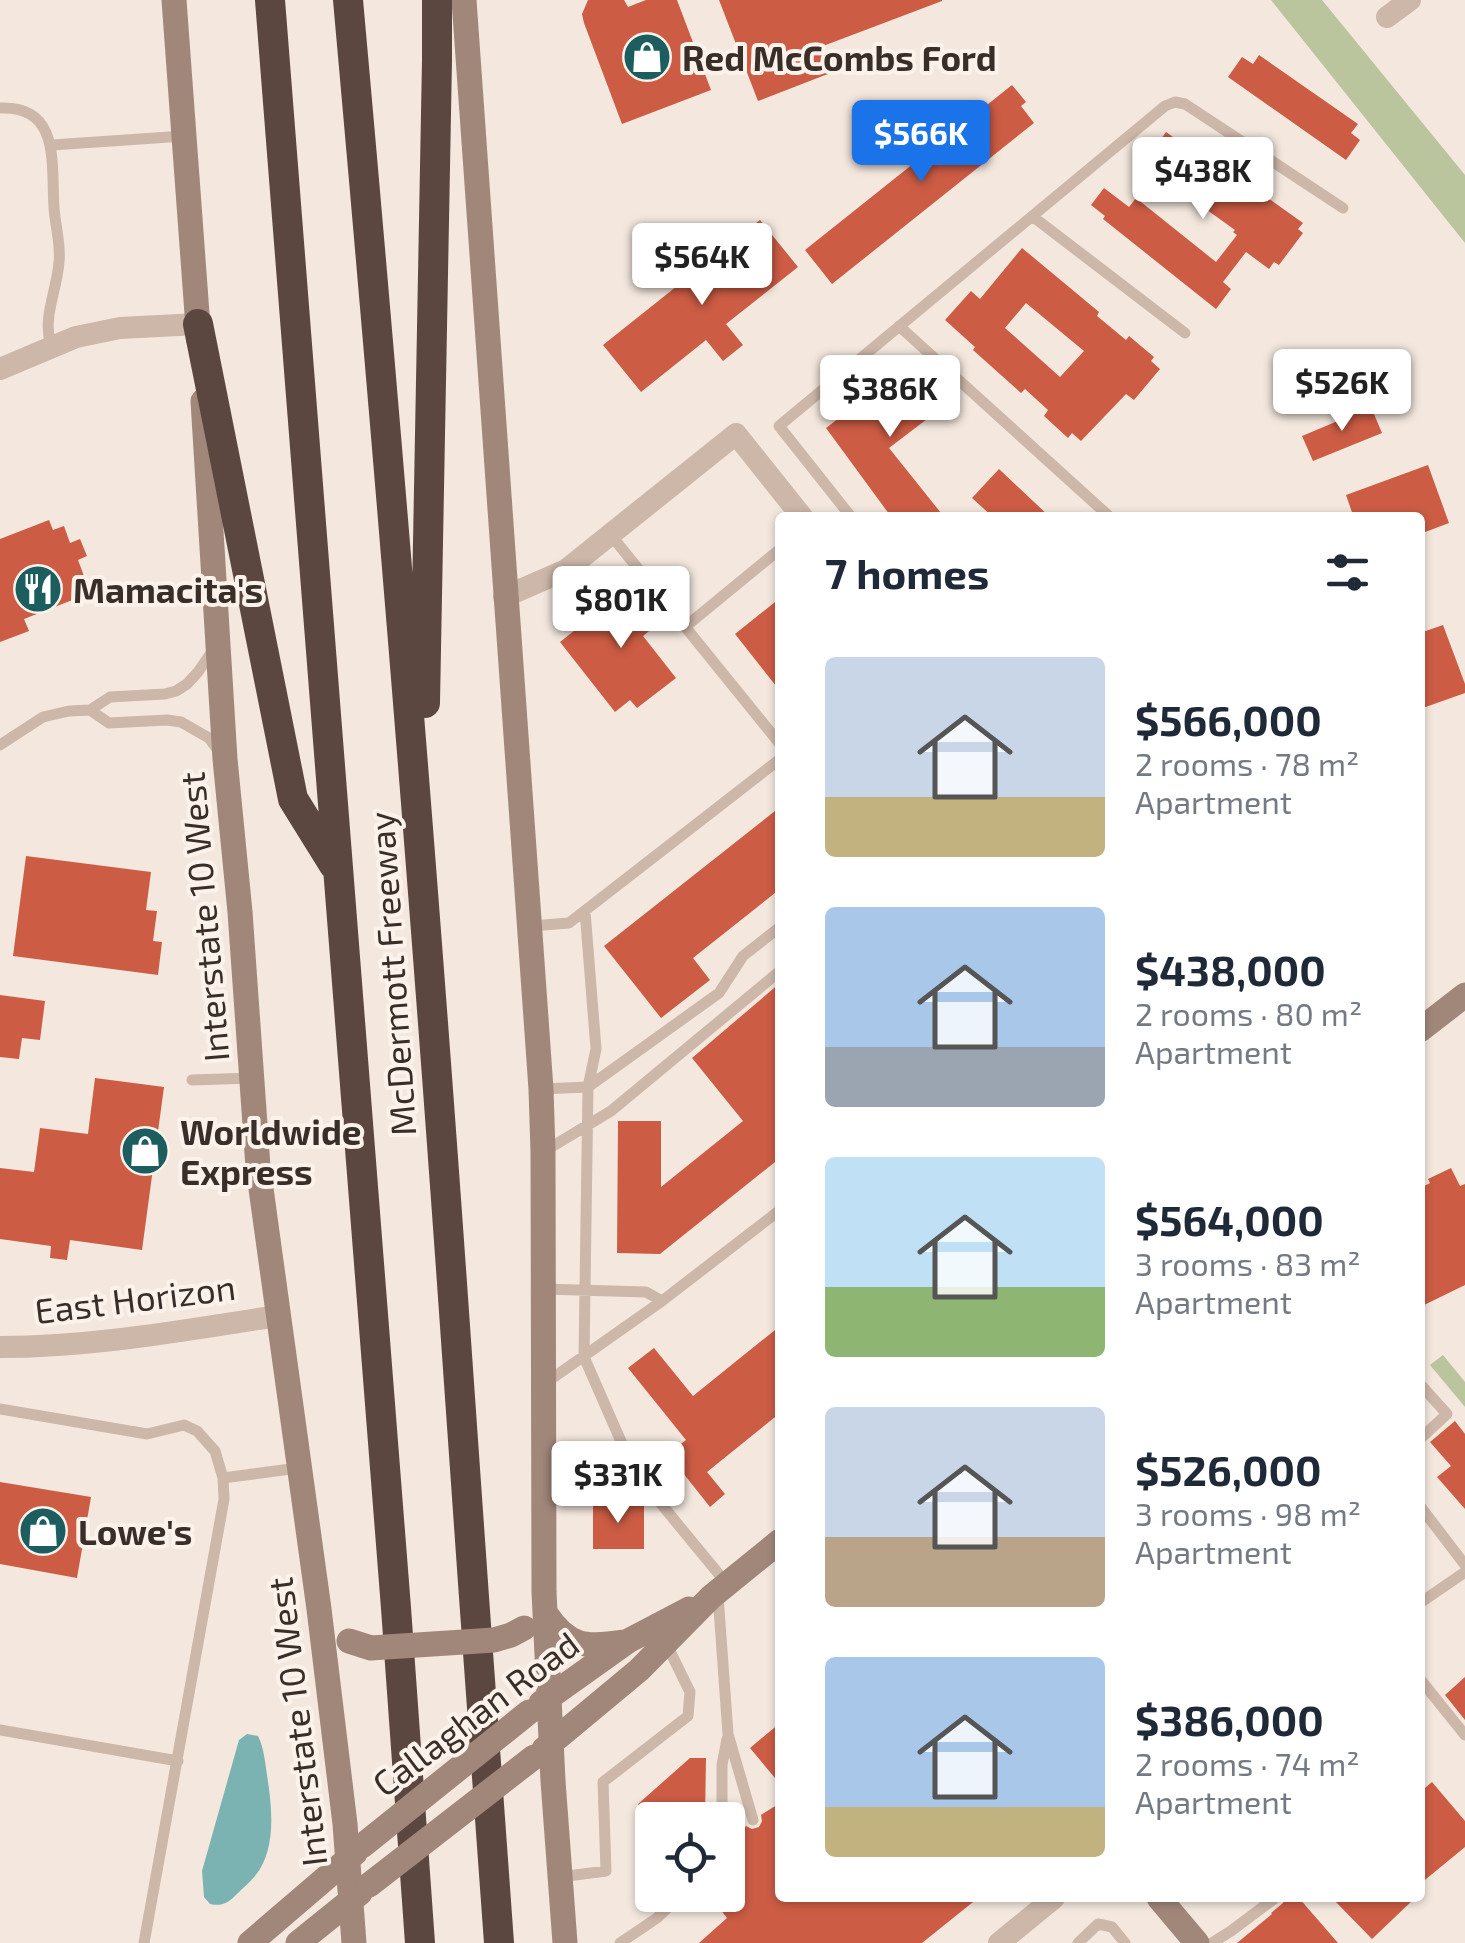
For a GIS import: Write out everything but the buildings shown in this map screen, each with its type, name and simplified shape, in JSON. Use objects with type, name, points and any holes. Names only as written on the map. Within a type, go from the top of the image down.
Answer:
[{"type":"highway","name":"McDermott Freeway","points":[[270,0],[420,1943]]},
{"type":"highway","name":"McDermott Freeway","points":[[348,0],[384,403],[500,1943]]},
{"type":"highway","points":[[423,906],[436,0]]},
{"type":"highway","points":[[198,324],[293,799],[336,869]]},
{"type":"main road","name":"Interstate 10 West","points":[[174,0],[224,759],[240,912],[258,1168],[355,1852],[360,1893],[354,1943]]},
{"type":"main road","points":[[464,0],[544,1152],[539,1705],[565,1943]]},
{"type":"main road","points":[[1425,1026],[1465,994]]},
{"type":"main road","name":"Callaghan Road","points":[[298,1943],[640,1670],[718,1591],[775,1545]]},
{"type":"main road","name":"Callaghan Road","points":[[250,1943],[355,1852],[539,1705],[628,1642],[718,1591]]},
{"type":"main road","points":[[319,1610],[333,1630],[349,1641],[371,1648],[494,1640],[511,1636],[538,1611]]},
{"type":"main road","points":[[538,1611],[559,1632],[580,1644],[628,1642]]},
{"type":"main road","points":[[1163,1902],[1197,1943]]},
{"type":"street","points":[[1387,17],[1410,0]]},
{"type":"street","points":[[0,369],[76,336],[120,328],[198,324]]},
{"type":"street","points":[[504,596],[566,570],[736,434],[797,512]]},
{"type":"street","name":"East Horizon","points":[[0,1347],[111,1342],[278,1316]]},
{"type":"street","points":[[999,1943],[1049,1902]]},
{"type":"lane","points":[[847,512],[780,426],[1165,106],[1185,104],[1343,208]]},
{"type":"lane","points":[[0,108],[28,112],[40,121],[52,145],[60,261],[46,332],[50,346]]},
{"type":"lane","points":[[52,145],[184,136]]},
{"type":"lane","points":[[1032,216],[1185,333]]},
{"type":"lane","points":[[900,326],[1104,512]]},
{"type":"lane","points":[[610,534],[775,738]]},
{"type":"lane","points":[[686,627],[775,553]]},
{"type":"lane","points":[[0,745],[44,716],[90,710],[110,697],[176,691],[198,672],[217,644]]},
{"type":"lane","points":[[90,710],[109,723],[181,722],[208,738],[224,759]]},
{"type":"lane","points":[[529,926],[569,924],[775,763]]},
{"type":"lane","points":[[585,911],[596,1049],[588,1087],[584,1356],[634,1471],[718,1591],[728,1734],[753,1820]]},
{"type":"lane","points":[[540,1089],[588,1087],[719,994],[743,956],[775,931]]},
{"type":"lane","points":[[544,1152],[611,1111],[775,975]]},
{"type":"lane","points":[[192,1080],[252,1078]]},
{"type":"lane","points":[[543,1385],[662,1301],[775,1214]]},
{"type":"lane","points":[[543,1289],[646,1292],[662,1301]]},
{"type":"lane","points":[[1425,1390],[1447,1414],[1425,1434]]},
{"type":"lane","points":[[0,1408],[147,1434],[184,1425],[198,1431],[215,1451],[223,1478],[224,1499],[144,1943]]},
{"type":"lane","points":[[223,1478],[300,1468]]},
{"type":"lane","points":[[1425,1513],[1465,1568],[1425,1599]]},
{"type":"lane","points":[[560,1877],[606,1871],[602,1782],[688,1716],[690,1692],[666,1643]]},
{"type":"lane","points":[[1425,1685],[1465,1734]]},
{"type":"lane","points":[[0,1730],[178,1761]]},
{"type":"lane","points":[[722,1802],[722,1766],[728,1734]]},
{"type":"lane","points":[[1212,1943],[1270,1902]]},
{"type":"lane","points":[[620,1943],[664,1912]]},
{"type":"lane","points":[[1078,1943],[1098,1924],[1112,1928],[1125,1943]]},
{"type":"green space","points":[[1271,0],[1322,0],[1465,175],[1465,243]]},
{"type":"green space","points":[[1443,1355],[1465,1382],[1465,1407],[1430,1365]]},
{"type":"water","points":[[247,1734],[258,1736],[263,1750],[270,1800],[270,1841],[262,1865],[251,1880],[229,1901],[210,1904],[204,1897],[202,1871],[239,1740]]},
{"type":"place","name":"Red McCombs Ford","points":[[647,57]]},
{"type":"place","name":"Mamacita's","points":[[38,589]]},
{"type":"place","name":"Worldwide Express","points":[[145,1151]]},
{"type":"place","name":"Lowe's","points":[[43,1531]]}]
